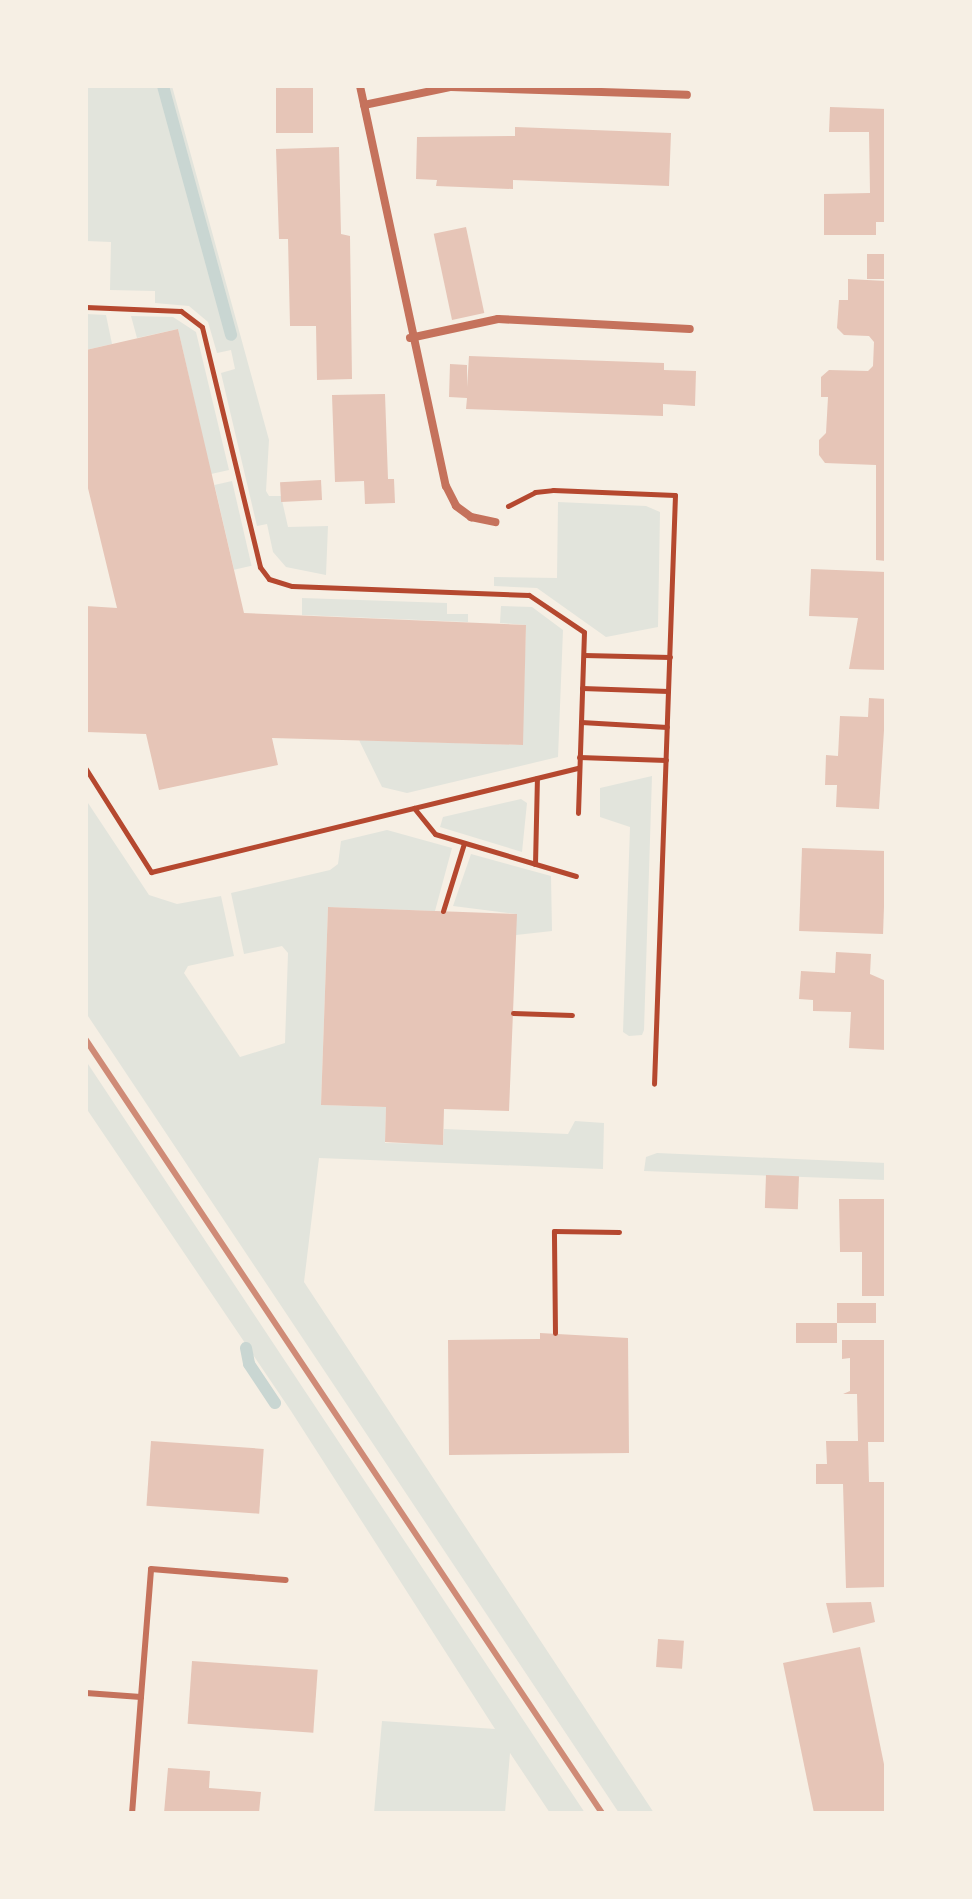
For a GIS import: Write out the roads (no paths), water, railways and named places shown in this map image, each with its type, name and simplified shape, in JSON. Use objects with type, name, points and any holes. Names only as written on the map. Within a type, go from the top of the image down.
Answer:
[{"type":"street","points":[[360,86],[410,338],[446,486],[456,506],[471,517],[495,522]]},
{"type":"street","points":[[364,105],[451,87],[687,95]]},
{"type":"street","points":[[410,338],[498,319],[690,329]]},
{"type":"lane","points":[[132,1813],[151,1569],[286,1580]]},
{"type":"lane","points":[[86,1693],[141,1697]]},
{"type":"waterway","points":[[163,86],[231,335]]},
{"type":"waterway","points":[[246,1348],[249,1364],[275,1403]]},
{"type":"railway","points":[[86,1040],[602,1813]]}]
